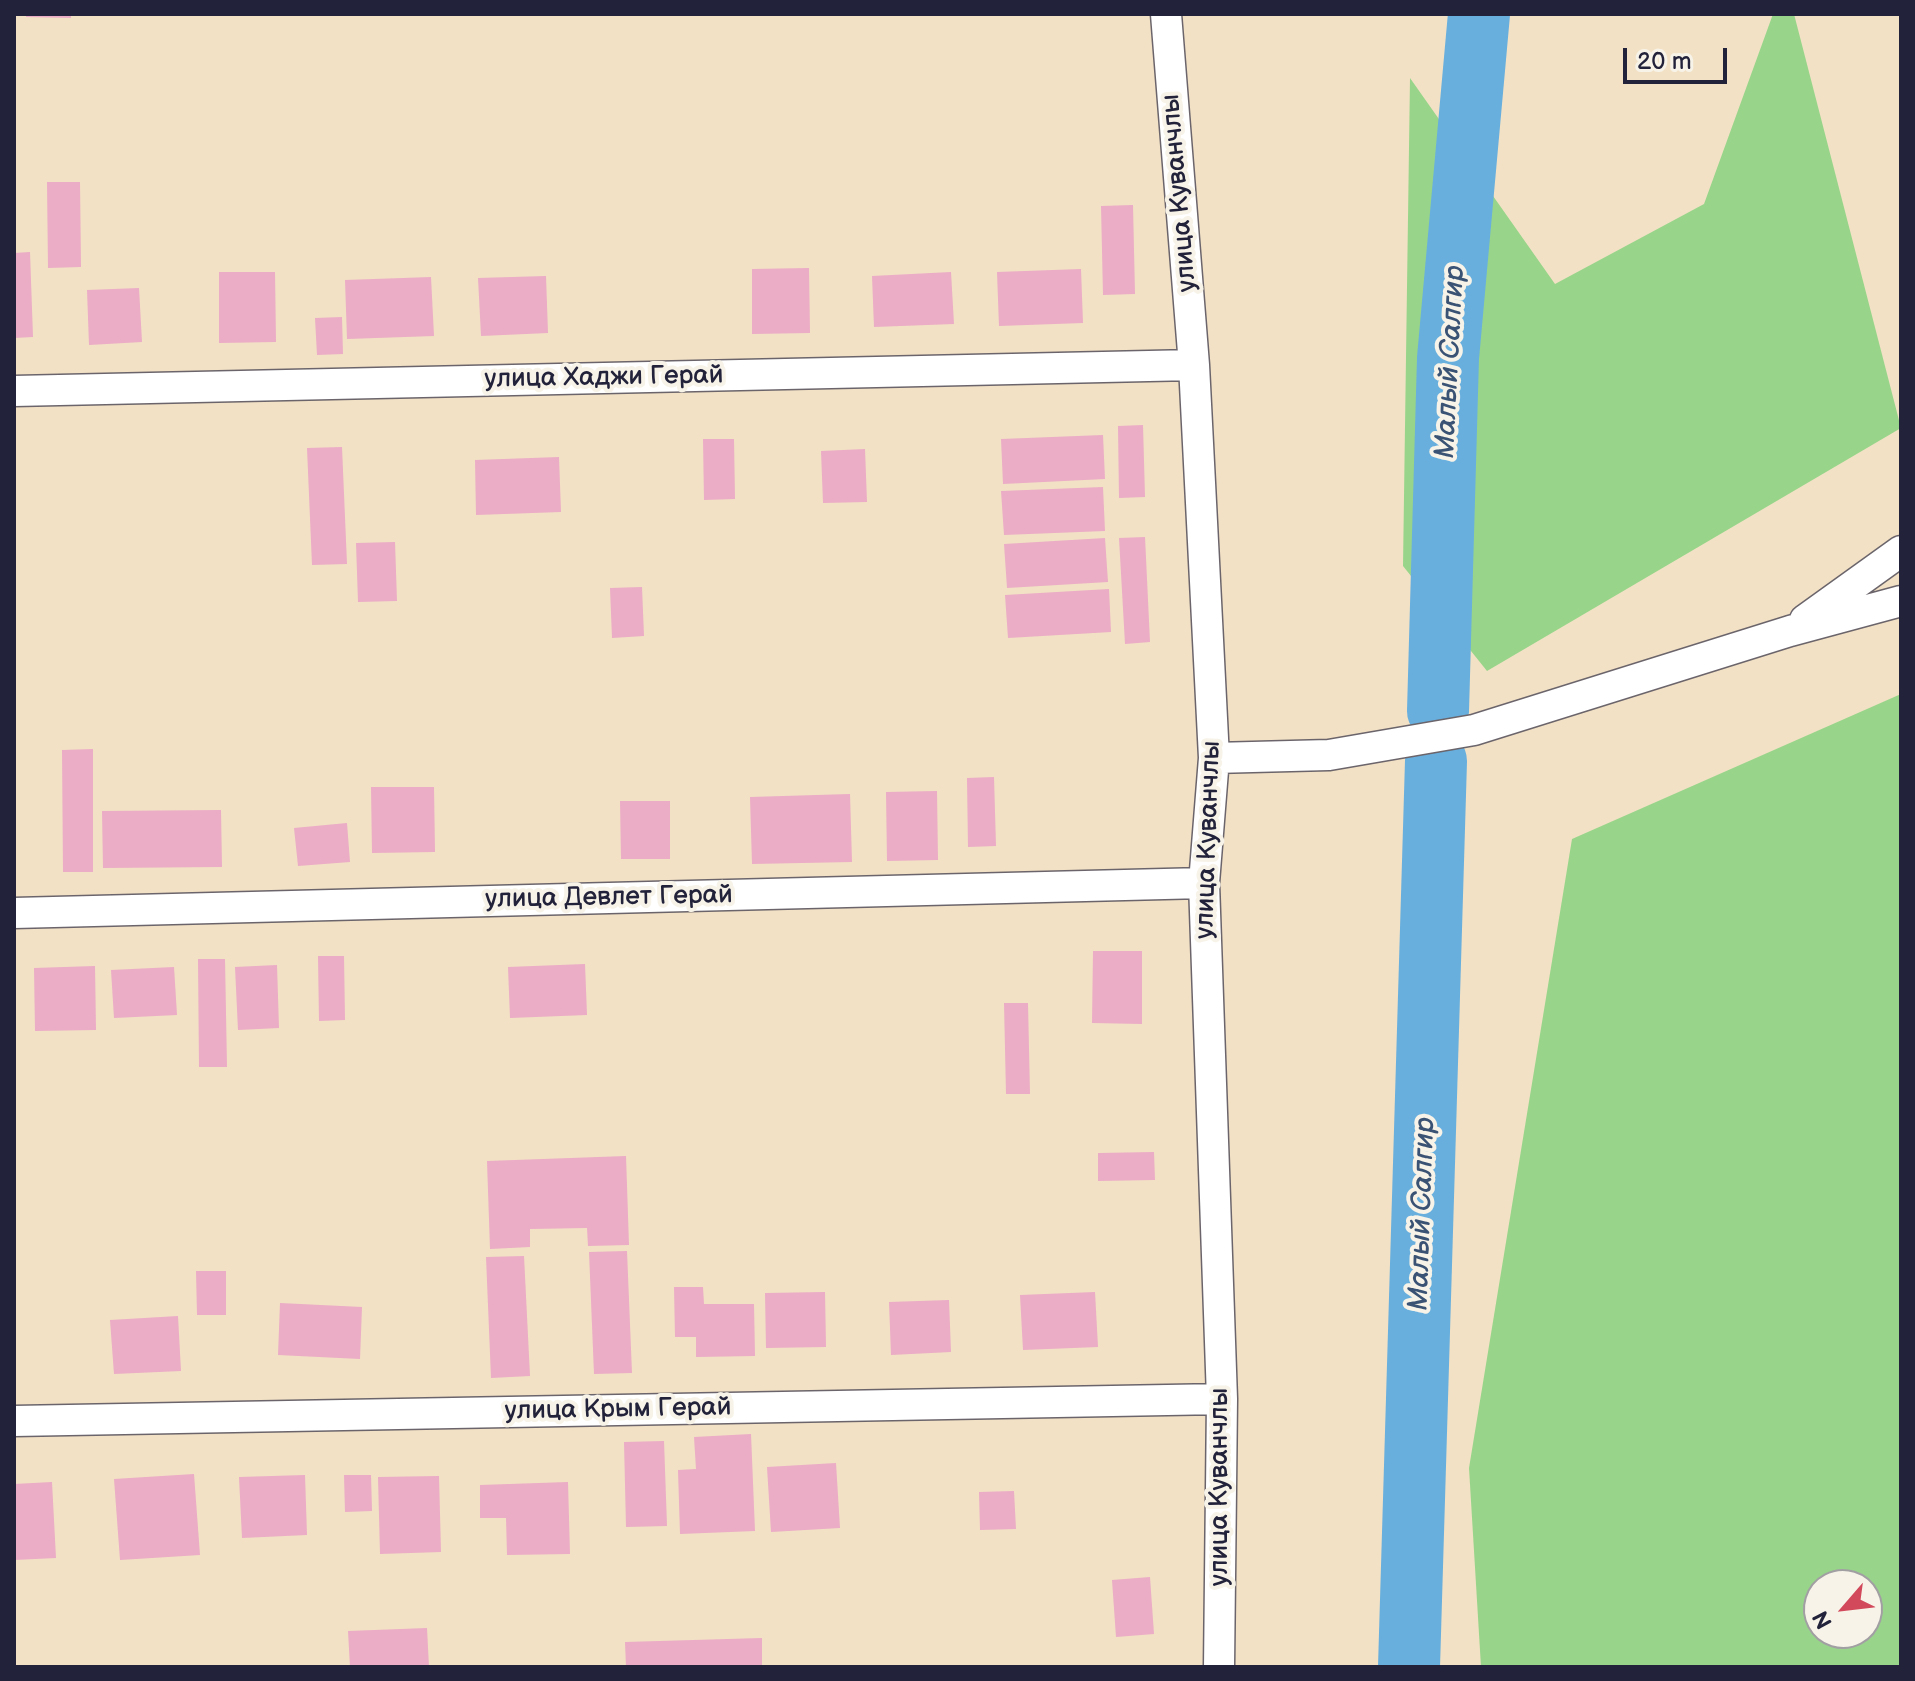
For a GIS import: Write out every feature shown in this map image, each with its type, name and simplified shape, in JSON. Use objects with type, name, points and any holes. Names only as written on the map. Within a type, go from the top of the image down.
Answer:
[{"type":"street","name":"улица Куванчлы","points":[[1166,14],[1194,365],[1214,758],[1204,883],[1222,1399],[1219,1667]]},
{"type":"street","name":"улица Хаджи Герай","points":[[14,391],[1194,365]]},
{"type":"street","points":[[1790,631],[1901,551]]},
{"type":"street","points":[[1214,758],[1329,755],[1474,730],[1790,631],[1901,601]]},
{"type":"street","name":"улица Девлет Герай","points":[[14,913],[1204,883]]},
{"type":"street","name":"улица Крым Герай","points":[[14,1421],[1222,1399]]},
{"type":"green space","points":[[1773,14],[1794,14],[1901,428],[1487,671],[1403,566],[1410,78],[1555,284],[1704,204]]},
{"type":"green space","points":[[1901,694],[1901,1667],[1481,1667],[1469,1468],[1572,839]]},
{"type":"building","points":[[26,14],[71,14],[71,18],[26,17]]},
{"type":"building","points":[[47,182],[80,182],[81,267],[48,268]]},
{"type":"building","points":[[1133,205],[1135,294],[1103,295],[1101,206]]},
{"type":"building","points":[[30,252],[33,337],[14,338],[14,253]]},
{"type":"building","points":[[809,268],[810,333],[752,334],[752,269]]},
{"type":"building","points":[[1081,269],[1083,323],[999,326],[997,272]]},
{"type":"building","points":[[219,272],[275,272],[276,342],[219,343]]},
{"type":"building","points":[[951,272],[954,324],[874,327],[872,276]]},
{"type":"building","points":[[546,276],[548,333],[481,336],[478,278]]},
{"type":"building","points":[[431,277],[434,336],[347,339],[345,280]]},
{"type":"building","points":[[139,288],[142,342],[89,345],[87,290]]},
{"type":"building","points":[[342,317],[343,354],[317,355],[315,318]]},
{"type":"building","points":[[1143,425],[1145,497],[1119,498],[1118,426]]},
{"type":"building","points":[[1103,435],[1105,479],[1003,484],[1001,439]]},
{"type":"building","points":[[703,439],[734,439],[735,499],[704,500]]},
{"type":"building","points":[[342,447],[347,564],[312,565],[307,448]]},
{"type":"building","points":[[865,449],[867,502],[823,503],[821,451]]},
{"type":"building","points":[[559,457],[561,512],[476,515],[475,460]]},
{"type":"building","points":[[1103,487],[1105,531],[1004,535],[1001,491]]},
{"type":"building","points":[[1145,537],[1150,642],[1125,644],[1119,538]]},
{"type":"building","points":[[1105,538],[1108,582],[1007,588],[1004,544]]},
{"type":"building","points":[[395,542],[397,601],[358,602],[356,543]]},
{"type":"building","points":[[642,587],[644,636],[612,638],[610,588]]},
{"type":"building","points":[[1109,589],[1111,632],[1008,638],[1005,595]]},
{"type":"building","points":[[93,749],[93,872],[63,872],[62,750]]},
{"type":"building","points":[[994,777],[996,846],[968,847],[967,778]]},
{"type":"building","points":[[371,787],[434,787],[435,852],[372,853]]},
{"type":"building","points":[[937,791],[938,860],[887,861],[886,792]]},
{"type":"building","points":[[850,794],[852,862],[752,864],[750,797]]},
{"type":"building","points":[[620,801],[670,801],[670,859],[621,859]]},
{"type":"building","points":[[221,810],[222,867],[103,868],[102,811]]},
{"type":"building","points":[[347,823],[350,862],[298,866],[294,828]]},
{"type":"building","points":[[1093,951],[1142,951],[1142,1024],[1092,1023]]},
{"type":"building","points":[[318,956],[344,956],[345,1020],[319,1021]]},
{"type":"building","points":[[198,959],[225,959],[227,1067],[199,1067]]},
{"type":"building","points":[[585,964],[587,1015],[510,1018],[508,967]]},
{"type":"building","points":[[277,965],[279,1028],[238,1030],[235,967]]},
{"type":"building","points":[[95,966],[96,1030],[35,1031],[34,968]]},
{"type":"building","points":[[174,967],[177,1015],[114,1018],[111,970]]},
{"type":"building","points":[[1004,1003],[1028,1003],[1030,1094],[1006,1094]]},
{"type":"building","points":[[1154,1152],[1155,1180],[1098,1181],[1098,1153]]},
{"type":"building","points":[[626,1156],[629,1245],[588,1246],[587,1228],[530,1229],[530,1247],[490,1249],[487,1161]]},
{"type":"building","points":[[627,1251],[632,1373],[594,1374],[589,1252]]},
{"type":"building","points":[[524,1256],[530,1376],[491,1378],[486,1257]]},
{"type":"building","points":[[196,1271],[226,1271],[226,1315],[197,1315]]},
{"type":"building","points":[[674,1287],[703,1287],[704,1304],[754,1304],[755,1356],[696,1357],[696,1337],[675,1337]]},
{"type":"building","points":[[825,1292],[826,1347],[766,1348],[765,1293]]},
{"type":"building","points":[[1095,1292],[1098,1347],[1023,1350],[1020,1295]]},
{"type":"building","points":[[949,1300],[951,1352],[891,1355],[889,1302]]},
{"type":"building","points":[[280,1303],[362,1307],[360,1359],[278,1355]]},
{"type":"building","points":[[178,1316],[181,1371],[114,1374],[110,1320]]},
{"type":"building","points":[[751,1434],[755,1531],[680,1534],[678,1470],[696,1469],[694,1437]]},
{"type":"building","points":[[664,1441],[667,1526],[626,1527],[624,1442]]},
{"type":"building","points":[[836,1463],[840,1528],[771,1532],[767,1467]]},
{"type":"building","points":[[194,1474],[200,1555],[120,1560],[114,1479]]},
{"type":"building","points":[[305,1475],[307,1535],[242,1538],[239,1477]]},
{"type":"building","points":[[344,1475],[371,1475],[372,1511],[345,1512]]},
{"type":"building","points":[[439,1476],[441,1552],[380,1554],[378,1477]]},
{"type":"building","points":[[52,1482],[56,1558],[14,1560],[14,1484]]},
{"type":"building","points":[[568,1482],[570,1554],[507,1555],[506,1518],[480,1518],[480,1485]]},
{"type":"building","points":[[1014,1491],[1016,1529],[980,1530],[979,1492]]},
{"type":"building","points":[[1150,1577],[1154,1634],[1116,1637],[1112,1580]]},
{"type":"building","points":[[427,1628],[429,1667],[350,1667],[348,1631]]},
{"type":"building","points":[[762,1638],[762,1665],[626,1667],[625,1642]]},
{"type":"waterway","name":"Малый Салгир","points":[[1438,711],[1448,358],[1479,14]]},
{"type":"waterway","name":"Малый Салгир","points":[[1409,1667],[1436,761]]}]
